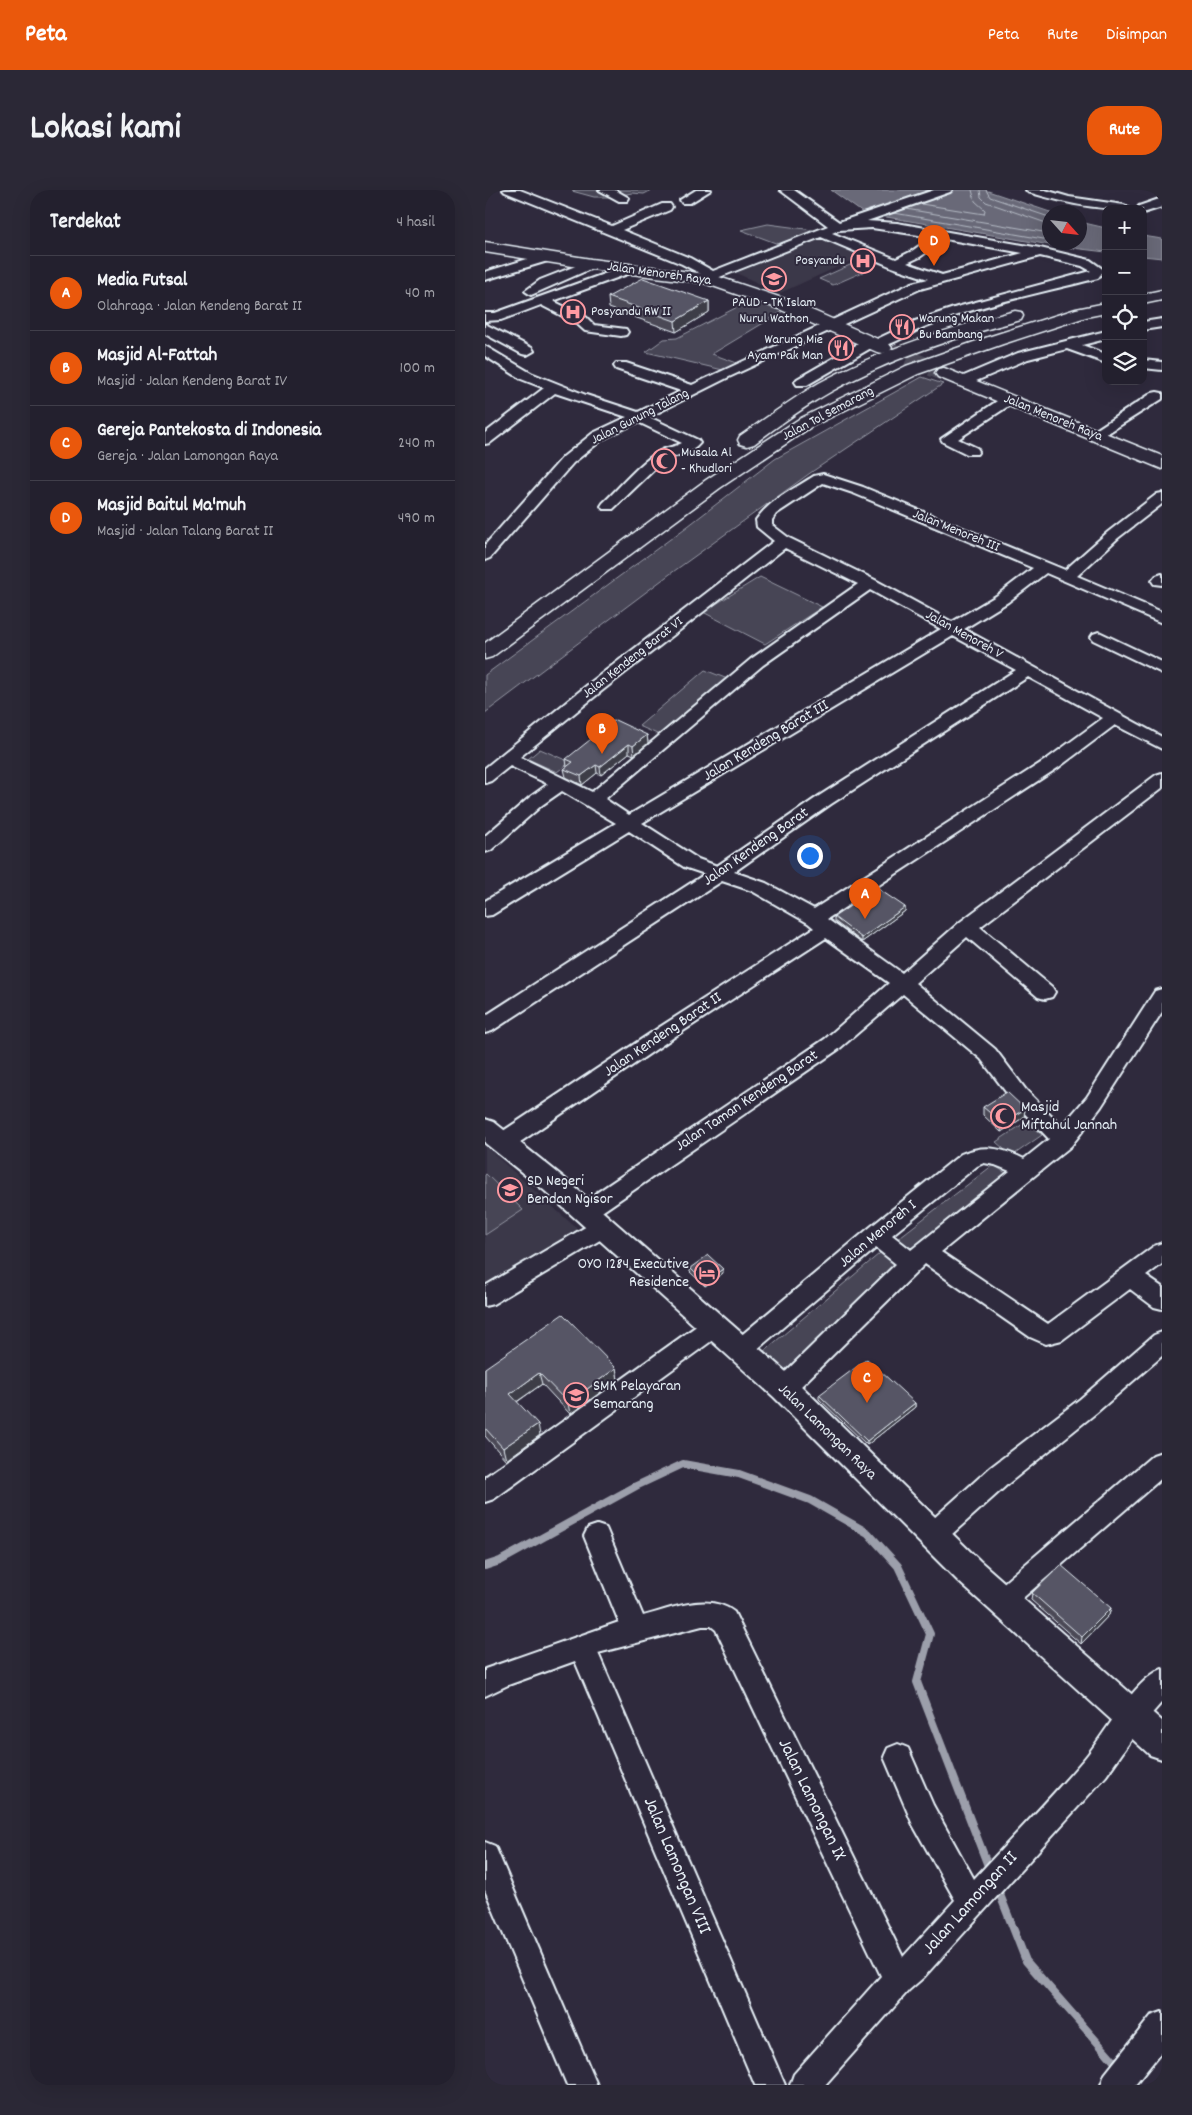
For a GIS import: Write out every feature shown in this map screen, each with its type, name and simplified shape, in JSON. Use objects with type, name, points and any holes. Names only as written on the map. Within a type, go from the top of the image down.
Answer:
[{"type":"main road","name":"Jalan Menoreh Raya","points":[[485,247],[591,264],[710,277],[785,305],[876,345]]},
{"type":"main road","points":[[1147,283],[1162,280]]},
{"type":"main road","name":"Jalan Tol Semarang","points":[[485,632],[784,413],[827,387],[887,358],[930,342],[971,328],[1102,293]]},
{"type":"main road","points":[[1147,298],[1162,295]]},
{"type":"main road","name":"Jalan Tol Semarang","points":[[485,653],[713,484],[805,423],[912,370],[997,340],[1082,313],[1102,309]]},
{"type":"main road","name":"Jalan Menoreh Raya","points":[[945,373],[1162,463]]},
{"type":"street","points":[[509,190],[612,230],[686,262],[710,277],[837,227],[946,190]]},
{"type":"street","points":[[605,190],[623,198]]},
{"type":"street","points":[[686,200],[705,190]]},
{"type":"street","points":[[786,190],[837,227],[882,225],[943,235],[1039,252],[1086,263],[1098,270],[1095,275],[962,310],[920,324],[802,382]]},
{"type":"street","points":[[1032,190],[1068,200],[1102,205]]},
{"type":"street","points":[[1068,200],[1082,190]]},
{"type":"street","points":[[1147,208],[1162,202]]},
{"type":"street","points":[[612,230],[666,207]]},
{"type":"street","points":[[821,233],[896,264],[939,278]]},
{"type":"street","points":[[896,264],[916,254],[943,235]]},
{"type":"street","name":"Jalan Gunung Talang","points":[[485,555],[548,481],[574,455],[597,436],[619,424],[638,418],[691,390],[915,286],[1039,252]]},
{"type":"street","points":[[485,276],[547,257]]},
{"type":"street","points":[[531,291],[544,283],[591,264]]},
{"type":"street","points":[[485,317],[496,317],[629,269]]},
{"type":"street","points":[[543,301],[581,320],[590,328],[621,332]]},
{"type":"street","points":[[1147,325],[1162,323]]},
{"type":"street","points":[[485,328],[498,337],[527,351]]},
{"type":"street","points":[[964,381],[1023,356],[1102,336]]},
{"type":"street","points":[[1067,344],[1102,357]]},
{"type":"street","points":[[485,350],[495,362],[526,376],[638,418],[693,443],[679,451],[667,452],[657,459],[608,506]]},
{"type":"street","points":[[1147,364],[1162,366]]},
{"type":"street","points":[[621,366],[691,390]]},
{"type":"street","points":[[485,440],[554,387]]},
{"type":"street","points":[[1095,435],[1157,396]]},
{"type":"street","points":[[972,451],[949,439],[1009,400]]},
{"type":"street","name":"Jalan Menoreh III","points":[[765,528],[764,520],[771,511],[823,478],[858,490],[1162,618]]},
{"type":"street","points":[[1067,577],[1113,535],[1162,496]]},
{"type":"street","name":"Jalan Menoreh V","points":[[765,528],[784,541],[869,583],[1162,744]]},
{"type":"street","name":"Jalan Kendeng Barat VI","points":[[485,777],[597,686],[784,541]]},
{"type":"street","name":"Jalan Kendeng Barat III","points":[[485,910],[1002,599],[1044,567]]},
{"type":"street","points":[[593,800],[757,662],[869,583]]},
{"type":"street","points":[[1099,638],[1162,668]]},
{"type":"street","name":"Jalan Kendeng Barat","points":[[485,1026],[675,904],[825,800],[1029,670]]},
{"type":"street","name":"Jalan Kendeng Barat II","points":[[493,1136],[667,1032],[1053,763],[1113,718]]},
{"type":"street","points":[[509,759],[593,800],[630,822],[691,863],[717,874],[759,887],[821,924],[903,983],[988,1054],[1019,1095],[1063,1140]]},
{"type":"street","name":"Jalan Taman Kendeng Barat","points":[[485,1297],[593,1220],[831,1044],[967,927],[1162,779]]},
{"type":"street","points":[[485,846],[536,801],[561,783]]},
{"type":"street","points":[[967,927],[1045,992]]},
{"type":"street","points":[[784,1388],[918,1258],[1063,1140],[1094,1102],[1162,996]]},
{"type":"street","name":"Jalan Lamongan Raya","points":[[493,1136],[554,1184],[784,1388],[932,1536],[1001,1601],[1162,1743]]},
{"type":"street","name":"Jalan Menoreh I","points":[[740,1350],[876,1234],[969,1160],[977,1155],[987,1154],[1027,1170]]},
{"type":"street","points":[[876,1234],[1038,1330],[1049,1334],[1054,1333],[1162,1252]]},
{"type":"street","points":[[1131,1276],[1162,1300]]},
{"type":"street","points":[[485,1491],[713,1327]]},
{"type":"street","points":[[932,1536],[1000,1475],[1088,1406],[1162,1342]]},
{"type":"street","points":[[1001,1601],[1162,1462]]},
{"type":"street","points":[[485,1683],[501,1675],[635,1629],[597,1536]]},
{"type":"street","name":"Jalan Lamongan IX","points":[[635,1629],[713,1613],[725,1621],[898,1979]]},
{"type":"street","name":"Jalan Lamongan VIII","points":[[582,1647],[770,2085]]},
{"type":"street","name":"Jalan Lamongan II","points":[[805,2085],[898,1979],[913,1967],[1096,1766],[1131,1717],[1162,1682]]},
{"type":"street","points":[[898,1757],[923,1815],[972,1903]]},
{"type":"street","points":[[485,1856],[582,2085]]},
{"type":"street","points":[[1116,2085],[1162,2027]]},
{"type":"shaded area","points":[[652,190],[644,194],[632,193],[610,197],[594,197],[572,191]]},
{"type":"shaded area","points":[[768,224],[813,230],[781,245],[741,230]]},
{"type":"shaded area","points":[[822,235],[864,255],[780,293],[736,273]]},
{"type":"shaded area","points":[[850,265],[865,271],[833,285],[819,279]]},
{"type":"shaded area","points":[[753,299],[785,310],[712,354],[737,363],[723,370],[646,352],[664,339],[677,338]]},
{"type":"shaded area","points":[[922,377],[943,384],[813,471],[670,574],[485,713],[485,675],[688,526],[775,459]]},
{"type":"shaded area","points":[[760,577],[822,607],[765,644],[703,612]]},
{"type":"shaded area","points":[[705,670],[730,680],[664,737],[639,726]]},
{"type":"shaded area","points":[[540,749],[570,762],[557,772],[528,759]]},
{"type":"shaded area","points":[[1026,1122],[1042,1135],[1012,1156],[996,1142]]},
{"type":"shaded area","name":"SD Negeri Bendan Ngisor","points":[[485,1146],[583,1234],[485,1293]]},
{"type":"shaded area","points":[[993,1165],[1011,1176],[790,1377],[763,1352],[892,1243]]},
{"type":"shaded area","points":[[485,1175],[523,1210],[485,1235]]},
{"type":"water","points":[[831,190],[985,190],[1042,209],[1042,244],[863,213]]},
{"type":"water","points":[[1087,224],[1102,227],[1102,252],[1087,250]]},
{"type":"water","points":[[1147,237],[1162,239],[1162,258],[1147,256]]},
{"type":"building","points":[[643,278],[709,301],[675,321],[608,297]]},
{"type":"building","points":[[615,720],[647,735],[633,746],[629,744],[600,767],[596,765],[581,776],[564,769],[573,762],[566,759]]},
{"type":"building","points":[[877,888],[905,907],[862,938],[834,917]]},
{"type":"building","points":[[1007,1092],[1025,1109],[1002,1123],[983,1107]]},
{"type":"building","name":"OYO 1284 Executive Residence","points":[[708,1255],[723,1269],[704,1282],[690,1268]]},
{"type":"building","name":"SMK Pelayaran Semarang","points":[[563,1314],[616,1368],[568,1403],[539,1373],[510,1394],[538,1424],[503,1448],[485,1428],[485,1368]]},
{"type":"building","points":[[867,1359],[915,1403],[867,1441],[819,1395]]},
{"type":"building","points":[[1061,1565],[1111,1608],[1082,1637],[1032,1593]]},
{"type":"waterway","points":[[485,1566],[500,1561],[636,1486],[683,1464],[739,1474],[810,1500],[868,1533],[898,1566],[930,1634],[917,1682],[990,1871]]},
{"type":"waterway","points":[[997,1887],[1026,1961],[1120,2068]]},
{"type":"tunnel","points":[[883,348],[944,373]]},
{"type":"place","name":"Posyandu","points":[[863,261]]},
{"type":"place","name":"Masjid Baitul Ma'muh","points":[[934,266]]},
{"type":"place","name":"PAUD - TK Islam Nurul Wathon","points":[[774,279]]},
{"type":"place","name":"Posyandu RW II","points":[[573,312]]},
{"type":"place","name":"Warung Makan Bu Bambang","points":[[902,327]]},
{"type":"place","name":"Warung Mie Ayam Pak Man","points":[[841,348]]},
{"type":"place","name":"Musala Al - Khudlori","points":[[664,461]]},
{"type":"place","name":"Masjid Al-Fattah","points":[[602,754]]},
{"type":"place","name":"Media Futsal","points":[[865,919]]},
{"type":"place","name":"Masjid Miftahul Jannah","points":[[1003,1116]]},
{"type":"place","name":"SD Negeri Bendan Ngisor","points":[[510,1190]]},
{"type":"place","name":"OYO 1284 Executive Residence","points":[[707,1273]]},
{"type":"place","name":"SMK Pelayaran Semarang","points":[[576,1395]]},
{"type":"place","name":"Gereja Pantekosta di Indonesia","points":[[867,1403]]}]
